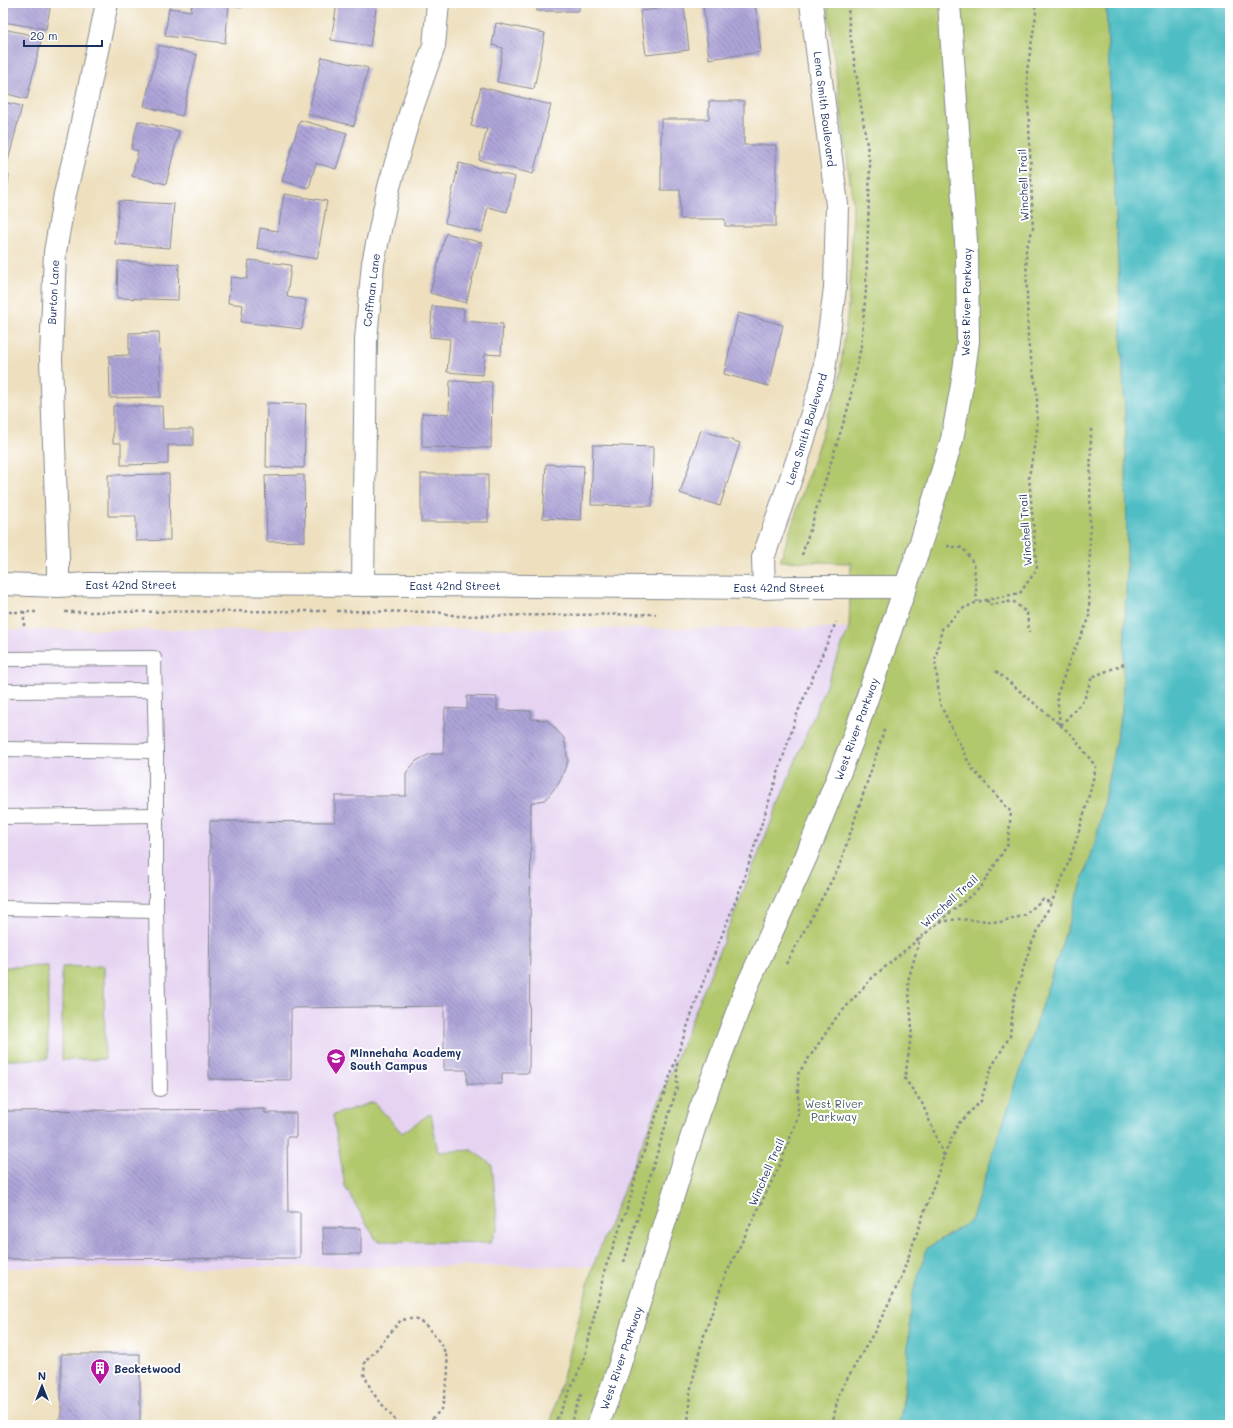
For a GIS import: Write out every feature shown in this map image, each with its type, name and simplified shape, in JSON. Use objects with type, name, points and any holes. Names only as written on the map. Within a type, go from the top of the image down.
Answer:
[{"type":"street","name":"Burton Lane","points":[[58,586],[51,359],[55,252],[65,194],[107,3]]},
{"type":"street","name":"Coffman Lane","points":[[362,585],[366,339],[373,263],[389,187],[410,114],[434,46],[438,3]]},
{"type":"street","name":"Lena Smith Boulevard","points":[[764,588],[763,558],[797,461],[823,378],[834,288],[837,205],[811,3]]},
{"type":"street","name":"West River Parkway","points":[[598,1425],[618,1370],[700,1110],[748,984],[806,858],[853,739],[906,587],[952,438],[962,385],[968,341],[967,248],[949,3]]},
{"type":"street","name":"East 42nd Street","points":[[3,584],[58,586],[213,584],[764,588],[789,586],[906,587]]},
{"type":"lane","points":[[3,658],[154,658],[157,815],[156,911],[160,1090]]},
{"type":"lane","points":[[3,691],[154,690]]},
{"type":"lane","points":[[3,749],[156,751]]},
{"type":"lane","points":[[3,817],[157,815]]},
{"type":"lane","points":[[3,908],[156,911]]},
{"type":"path","name":"Winchell Trail","points":[[688,1425],[690,1392],[702,1340],[725,1276],[780,1166],[798,1117],[798,1074],[836,1018],[873,977],[981,887],[1008,844],[1011,812],[971,767],[940,704],[935,660],[942,629],[962,610],[977,602],[1020,594],[1037,569],[1030,478],[1037,430],[1037,393],[1028,342],[1026,248],[1032,229],[1027,71],[1036,15],[1035,3]]},
{"type":"path","points":[[1060,725],[1057,695],[1070,659],[1089,619],[1091,428]]},
{"type":"path","points":[[947,546],[963,548],[974,564],[977,602]]},
{"type":"path","points":[[987,600],[989,605],[1013,601],[1027,613],[1028,632]]},
{"type":"path","points":[[24,626],[25,607]]},
{"type":"path","points":[[3,612],[40,612]]},
{"type":"path","points":[[63,612],[437,612],[457,616],[660,614]]},
{"type":"path","points":[[554,1425],[584,1360],[604,1269],[630,1200],[636,1174],[699,993],[743,882],[797,714],[836,622]]},
{"type":"path","points":[[1060,725],[1084,700],[1092,677],[1124,664]]},
{"type":"path","points":[[832,1425],[839,1393],[876,1329],[901,1278],[944,1156],[958,1124],[981,1101],[991,1068],[1010,1036],[1014,999],[1018,984],[1030,947],[1063,879],[1090,795],[1096,768],[1072,735],[996,671]]},
{"type":"path","points":[[938,922],[958,919],[1002,922],[1025,915],[1043,899],[1051,903]]},
{"type":"path","points":[[920,938],[908,981],[912,1028],[905,1079],[922,1103],[944,1156]]},
{"type":"path","points":[[623,1269],[677,1088],[677,1055]]},
{"type":"path","points":[[399,1425],[372,1392],[364,1374],[365,1361],[401,1320],[410,1318],[421,1320],[430,1330],[443,1346],[448,1361],[448,1377],[442,1408],[426,1425]]},
{"type":"path","points":[[570,1425],[582,1391]]},
{"type":"shaded area","name":"Minnehaha Academy South Campus","points":[[849,628],[593,1266],[3,1268],[3,630]]},
{"type":"green space","name":"West River Parkway","points":[[827,3],[1106,3],[1126,437],[1127,564],[1122,710],[1096,840],[971,1221],[927,1248],[899,1425],[550,1425],[593,1266],[849,628],[851,563],[780,561],[839,382],[850,290],[853,204]]},
{"type":"green space","points":[[48,966],[48,1059],[6,1060],[5,967]]},
{"type":"green space","points":[[104,966],[105,1059],[62,1060],[62,967]]},
{"type":"green space","points":[[374,1102],[402,1133],[431,1113],[438,1152],[472,1150],[492,1165],[498,1228],[490,1243],[377,1241],[345,1187],[333,1115]]},
{"type":"water","points":[[1106,3],[1230,3],[1230,1425],[899,1425],[904,1398],[912,1296],[927,1248],[971,1221],[1096,840],[1122,710],[1127,564],[1126,437]]},
{"type":"building","points":[[3,3],[51,3],[46,29],[3,22]]},
{"type":"building","points":[[192,3],[243,3],[243,7],[229,6],[225,43],[165,36],[169,8],[191,11]]},
{"type":"building","points":[[337,3],[377,3],[370,46],[331,40]]},
{"type":"building","points":[[537,3],[579,3],[579,11],[537,11]]},
{"type":"building","points":[[703,3],[755,3],[761,52],[709,59]]},
{"type":"building","points":[[684,6],[689,50],[646,55],[640,11]]},
{"type":"building","points":[[496,23],[545,33],[534,89],[497,82],[503,48],[492,45]]},
{"type":"building","points":[[3,29],[42,37],[27,99],[3,93]]},
{"type":"building","points":[[159,45],[197,55],[182,116],[144,106]]},
{"type":"building","points":[[322,57],[368,68],[354,126],[308,114]]},
{"type":"building","points":[[481,87],[551,105],[533,174],[479,160],[487,129],[471,126]]},
{"type":"building","points":[[709,101],[744,101],[744,145],[776,145],[776,226],[725,226],[725,219],[680,219],[680,190],[661,190],[661,119],[709,119]]},
{"type":"building","points":[[3,102],[22,106],[7,165],[3,164]]},
{"type":"building","points":[[300,120],[347,133],[336,169],[316,163],[309,188],[282,181]]},
{"type":"building","points":[[138,121],[179,131],[166,184],[132,176],[138,151],[131,149]]},
{"type":"building","points":[[459,163],[515,177],[507,212],[488,207],[482,232],[445,223]]},
{"type":"building","points":[[3,175],[9,175],[4,216],[3,216]]},
{"type":"building","points":[[284,194],[327,201],[317,259],[257,248],[260,228],[278,231]]},
{"type":"building","points":[[119,201],[174,204],[170,248],[115,244]]},
{"type":"building","points":[[446,233],[482,243],[466,303],[430,293]]},
{"type":"building","points":[[249,260],[291,265],[287,297],[306,300],[302,329],[241,322],[243,305],[228,303],[231,277],[247,279]]},
{"type":"building","points":[[118,261],[179,264],[178,300],[117,298]]},
{"type":"building","points":[[432,306],[464,309],[463,321],[503,324],[501,355],[485,354],[483,375],[447,372],[450,339],[430,337]]},
{"type":"building","points":[[738,313],[783,325],[769,386],[724,374]]},
{"type":"building","points":[[159,332],[161,397],[110,398],[109,356],[129,355],[129,333]]},
{"type":"building","points":[[450,381],[492,382],[491,448],[422,447],[422,413],[449,414]]},
{"type":"building","points":[[267,403],[306,404],[304,468],[266,467]]},
{"type":"building","points":[[113,406],[162,406],[163,429],[193,429],[193,445],[168,445],[168,464],[121,465],[121,443],[113,443]]},
{"type":"building","points":[[701,430],[740,443],[720,506],[680,493]]},
{"type":"building","points":[[593,445],[653,447],[652,506],[591,505]]},
{"type":"building","points":[[546,464],[584,466],[581,520],[543,518]]},
{"type":"building","points":[[169,474],[170,540],[136,541],[136,516],[108,516],[108,475]]},
{"type":"building","points":[[421,474],[488,474],[488,522],[421,522]]},
{"type":"building","points":[[304,475],[305,541],[267,542],[265,476]]},
{"type":"building","points":[[467,696],[497,697],[497,710],[531,711],[531,719],[547,720],[564,738],[568,761],[559,783],[545,800],[531,803],[529,1073],[502,1073],[502,1084],[467,1084],[467,1070],[444,1070],[444,1006],[291,1008],[291,1080],[209,1079],[210,821],[335,822],[335,796],[406,796],[406,773],[416,761],[430,754],[443,754],[445,708],[467,709]]},
{"type":"building","points":[[265,1109],[265,1113],[296,1113],[296,1137],[287,1137],[288,1212],[300,1212],[300,1258],[6,1259],[6,1254],[3,1254],[3,1117],[5,1117],[5,1111]]},
{"type":"building","points":[[323,1228],[361,1228],[361,1254],[324,1254]]},
{"type":"building","name":"Becketwood","points":[[61,1354],[140,1354],[140,1425],[53,1425],[61,1416]]},
{"type":"place","name":"Minnehaha Academy South Campus","points":[[336,1075]]},
{"type":"place","name":"Becketwood","points":[[100,1385]]}]
